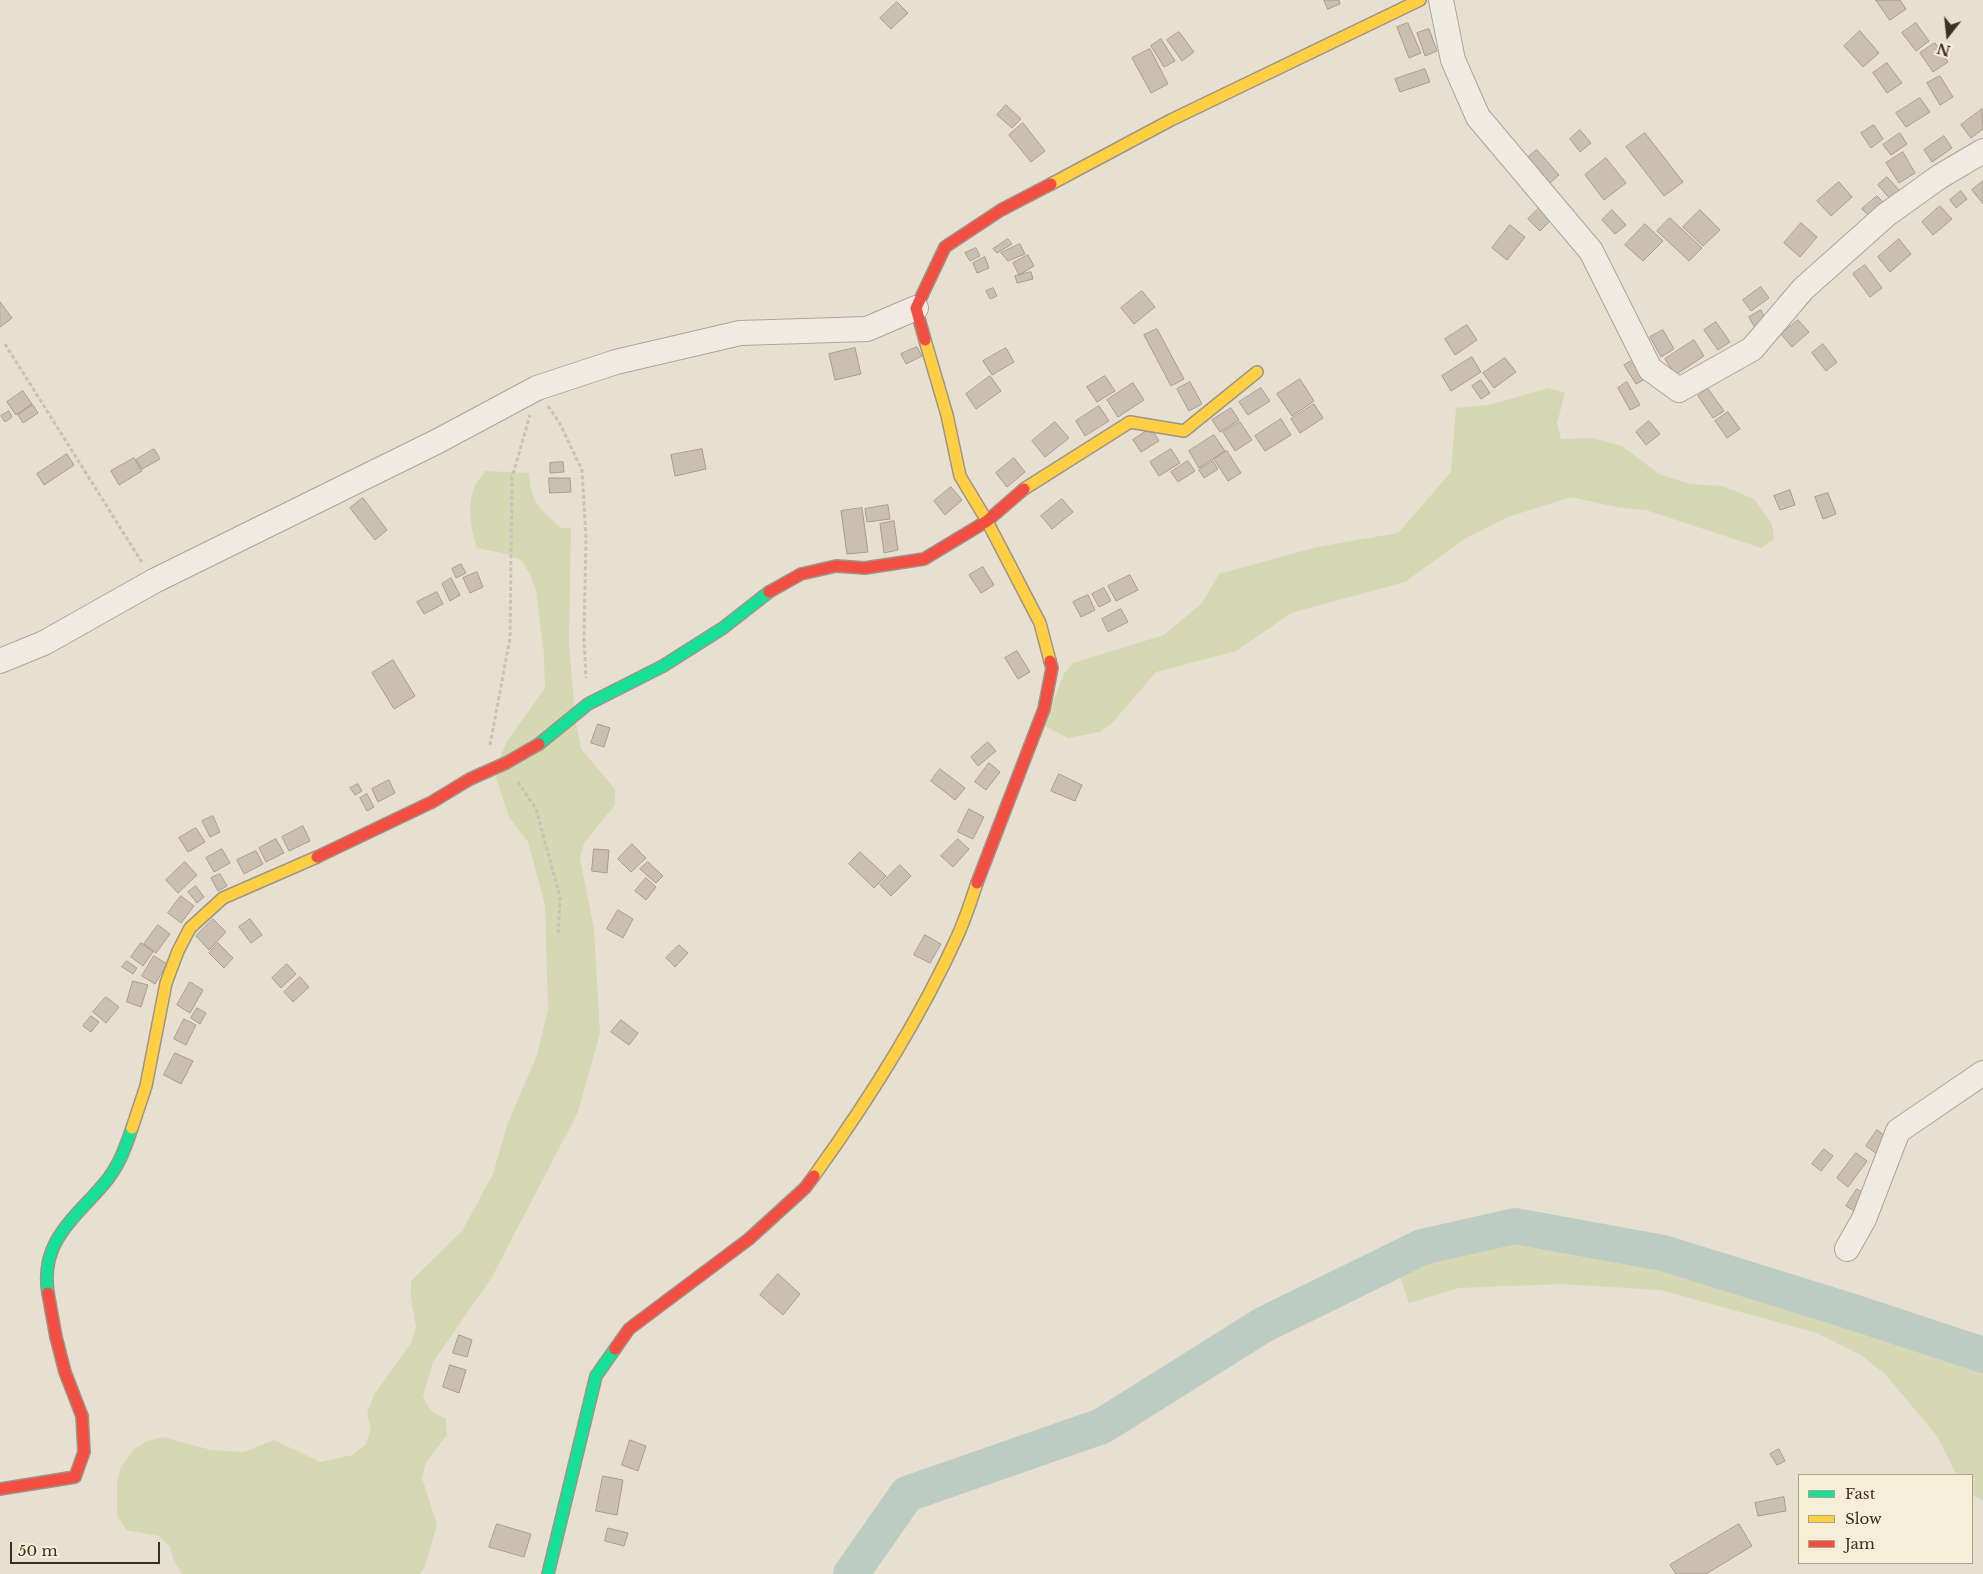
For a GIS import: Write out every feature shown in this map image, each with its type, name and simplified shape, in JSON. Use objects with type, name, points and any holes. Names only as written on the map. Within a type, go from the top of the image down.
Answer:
[{"type":"street","points":[[0,661],[44,643],[154,581],[438,441],[537,388],[616,362],[740,333],[867,329],[916,308],[945,247],[1001,210],[1171,120],[1420,0]]},
{"type":"street","points":[[1441,0],[1453,60],[1478,117],[1591,251],[1650,369],[1679,390],[1752,349],[1803,289],[1886,215],[1939,178],[1983,151]]},
{"type":"street","points":[[548,1574],[596,1376],[629,1329],[749,1239],[804,1188],[854,1120],[919,1011],[958,936],[996,830],[1044,709],[1052,668],[1040,624],[987,521],[960,476],[947,415],[916,308]]},
{"type":"street","points":[[0,1489],[75,1476],[84,1452],[82,1416],[65,1372],[56,1337],[47,1285],[48,1257],[58,1238],[80,1209],[103,1185],[122,1158],[146,1086],[166,983],[178,951],[190,928],[223,898],[339,848],[432,802],[470,779],[506,763],[538,745],[588,704],[663,666],[723,628],[770,591],[801,574],[836,566],[865,568],[924,559],[987,521],[1023,489],[1130,422],[1184,431],[1257,372]]},
{"type":"street","points":[[1847,1249],[1864,1219],[1898,1131],[1983,1073]]},
{"type":"path","points":[[5,344],[154,581]]},
{"type":"path","points":[[537,388],[558,422],[582,470],[586,538],[584,638],[588,704]]},
{"type":"path","points":[[485,772],[510,638],[512,478],[537,388]]},
{"type":"path","points":[[506,763],[536,809],[560,897],[558,936]]},
{"type":"green space","points":[[1549,388],[1565,393],[1557,423],[1561,439],[1592,438],[1622,446],[1659,474],[1690,484],[1723,486],[1754,499],[1772,524],[1774,539],[1761,548],[1649,511],[1616,507],[1571,497],[1508,517],[1463,540],[1405,582],[1291,613],[1236,651],[1156,672],[1113,722],[1100,732],[1068,738],[1045,726],[1063,675],[1073,663],[1164,635],[1202,603],[1219,574],[1317,547],[1398,533],[1451,472],[1456,408],[1489,405]]},
{"type":"green space","points":[[485,471],[529,473],[532,492],[538,505],[561,528],[571,528],[569,643],[575,716],[581,749],[615,789],[615,805],[584,843],[580,858],[594,929],[600,1033],[578,1112],[492,1277],[433,1362],[423,1396],[431,1411],[446,1419],[447,1435],[426,1462],[422,1478],[437,1525],[424,1569],[419,1574],[182,1574],[174,1561],[170,1547],[159,1536],[126,1530],[117,1515],[117,1482],[121,1467],[133,1450],[147,1441],[163,1437],[211,1450],[244,1452],[274,1440],[320,1462],[353,1455],[366,1444],[371,1429],[367,1413],[374,1395],[411,1343],[416,1327],[411,1298],[411,1281],[462,1231],[493,1174],[507,1125],[537,1055],[548,1009],[545,905],[528,842],[509,817],[496,778],[501,755],[507,741],[545,688],[544,655],[536,590],[530,574],[521,560],[507,554],[477,548],[471,525],[470,507],[473,491]]},
{"type":"green space","points":[[1512,1233],[1663,1256],[1853,1319],[1983,1371],[1983,1501],[1973,1496],[1973,1474],[1956,1474],[1937,1436],[1886,1375],[1861,1355],[1817,1333],[1660,1290],[1562,1284],[1459,1288],[1409,1303],[1396,1265],[1425,1252]]},
{"type":"building","points":[[1324,0],[1339,0],[1340,4],[1328,9]]},
{"type":"building","points":[[1876,0],[1900,0],[1906,9],[1890,20]]},
{"type":"building","points":[[897,2],[908,13],[891,29],[880,18]]},
{"type":"building","points":[[1408,23],[1421,53],[1409,58],[1397,27]]},
{"type":"building","points":[[1916,23],[1929,41],[1916,51],[1902,33]]},
{"type":"building","points":[[1429,29],[1437,51],[1425,56],[1417,33]]},
{"type":"building","points":[[1860,31],[1879,53],[1863,67],[1844,46]]},
{"type":"building","points":[[1179,32],[1194,52],[1182,61],[1167,40]]},
{"type":"building","points":[[1161,39],[1175,61],[1164,67],[1151,46]]},
{"type":"building","points":[[1935,43],[1948,62],[1933,72],[1920,53]]},
{"type":"building","points":[[1150,49],[1168,84],[1151,93],[1132,58]]},
{"type":"building","points":[[1887,63],[1902,83],[1887,93],[1873,73]]},
{"type":"building","points":[[1425,69],[1430,82],[1400,92],[1395,79]]},
{"type":"building","points":[[1940,76],[1953,97],[1940,105],[1927,83]]},
{"type":"building","points":[[1920,98],[1930,112],[1906,127],[1896,113]]},
{"type":"building","points":[[1006,105],[1021,119],[1012,128],[997,115]]},
{"type":"building","points":[[1982,109],[1983,129],[1971,138],[1961,125]]},
{"type":"building","points":[[1023,123],[1045,151],[1031,162],[1009,135]]},
{"type":"building","points":[[1874,125],[1883,139],[1871,148],[1861,133]]},
{"type":"building","points":[[1580,130],[1591,143],[1580,152],[1570,139]]},
{"type":"building","points":[[1645,133],[1683,182],[1664,196],[1626,147]]},
{"type":"building","points":[[1900,133],[1907,144],[1891,155],[1883,145]]},
{"type":"building","points":[[1944,136],[1952,148],[1932,162],[1924,150]]},
{"type":"building","points":[[1537,150],[1559,175],[1550,183],[1528,157]]},
{"type":"building","points":[[1903,152],[1915,173],[1899,183],[1886,163]]},
{"type":"building","points":[[1606,158],[1626,183],[1604,200],[1585,175]]},
{"type":"building","points":[[1887,177],[1900,191],[1891,200],[1878,185]]},
{"type":"building","points":[[1983,181],[1983,204],[1972,190]]},
{"type":"building","points":[[1839,182],[1852,197],[1831,216],[1817,201]]},
{"type":"building","points":[[1961,191],[1967,199],[1956,208],[1950,200]]},
{"type":"building","points":[[1877,196],[1887,206],[1872,219],[1862,209]]},
{"type":"building","points":[[1544,203],[1556,215],[1540,231],[1528,219]]},
{"type":"building","points":[[1940,206],[1952,219],[1933,235],[1922,222]]},
{"type":"building","points":[[1612,210],[1626,225],[1615,234],[1602,220]]},
{"type":"building","points":[[1700,210],[1720,230],[1703,246],[1683,227]]},
{"type":"building","points":[[1670,218],[1702,248],[1689,261],[1657,231]]},
{"type":"building","points":[[1801,223],[1817,237],[1800,257],[1784,243]]},
{"type":"building","points":[[1645,224],[1663,241],[1643,261],[1625,245]]},
{"type":"building","points":[[1510,225],[1525,237],[1507,260],[1492,248]]},
{"type":"building","points":[[1008,239],[1012,244],[997,253],[993,249]]},
{"type":"building","points":[[1899,239],[1911,254],[1890,272],[1878,257]]},
{"type":"building","points":[[1020,244],[1025,254],[1008,261],[1001,253]]},
{"type":"building","points":[[976,248],[980,256],[970,261],[965,253]]},
{"type":"building","points":[[1028,255],[1034,266],[1019,275],[1013,263]]},
{"type":"building","points":[[985,257],[989,268],[977,273],[973,263]]},
{"type":"building","points":[[1865,265],[1882,288],[1870,297],[1853,274]]},
{"type":"building","points":[[1031,272],[1033,279],[1017,283],[1015,276]]},
{"type":"building","points":[[1761,287],[1769,298],[1751,311],[1743,300]]},
{"type":"building","points":[[993,288],[997,296],[990,299],[986,291]]},
{"type":"building","points":[[1142,291],[1155,307],[1134,324],[1121,308]]},
{"type":"building","points":[[0,302],[12,318],[0,327]]},
{"type":"building","points":[[1761,310],[1768,324],[1756,330],[1749,317]]},
{"type":"building","points":[[1798,320],[1809,332],[1792,347],[1781,334]]},
{"type":"building","points":[[1716,322],[1730,342],[1718,350],[1704,330]]},
{"type":"building","points":[[1467,325],[1477,340],[1455,355],[1445,339]]},
{"type":"building","points":[[1157,329],[1184,379],[1171,386],[1144,335]]},
{"type":"building","points":[[1663,330],[1674,349],[1661,357],[1650,337]]},
{"type":"building","points":[[1694,340],[1704,356],[1675,375],[1665,359]]},
{"type":"building","points":[[1823,344],[1837,362],[1826,371],[1812,353]]},
{"type":"building","points":[[917,347],[922,356],[906,364],[901,354]]},
{"type":"building","points":[[855,348],[861,374],[835,380],[829,354]]},
{"type":"building","points":[[1006,348],[1014,362],[992,375],[983,361]]},
{"type":"building","points":[[1472,357],[1481,372],[1451,391],[1442,376]]},
{"type":"building","points":[[1505,358],[1516,372],[1494,388],[1483,373]]},
{"type":"building","points":[[1635,359],[1647,378],[1636,384],[1624,365]]},
{"type":"building","points":[[990,376],[1001,391],[976,409],[966,394]]},
{"type":"building","points":[[1105,376],[1115,391],[1097,402],[1087,387]]},
{"type":"building","points":[[1300,379],[1314,401],[1292,416],[1277,394]]},
{"type":"building","points":[[1481,380],[1490,393],[1481,399],[1472,386]]},
{"type":"building","points":[[1190,382],[1202,404],[1189,411],[1177,389]]},
{"type":"building","points":[[1627,382],[1640,405],[1630,410],[1618,388]]},
{"type":"building","points":[[1133,383],[1144,400],[1118,417],[1107,400]]},
{"type":"building","points":[[1261,388],[1270,401],[1248,415],[1239,402]]},
{"type":"building","points":[[1708,389],[1724,411],[1713,418],[1698,396]]},
{"type":"building","points":[[23,391],[32,404],[16,415],[7,402]]},
{"type":"building","points":[[1314,404],[1323,418],[1300,433],[1291,419]]},
{"type":"building","points":[[33,405],[38,413],[23,423],[18,415]]},
{"type":"building","points":[[1099,406],[1109,421],[1085,436],[1076,421]]},
{"type":"building","points":[[1231,408],[1239,420],[1220,432],[1212,420]]},
{"type":"building","points":[[9,411],[12,417],[5,422],[1,416]]},
{"type":"building","points":[[1728,412],[1740,429],[1727,438],[1715,421]]},
{"type":"building","points":[[1281,419],[1291,435],[1265,451],[1255,436]]},
{"type":"building","points":[[1649,421],[1660,434],[1646,445],[1636,432]]},
{"type":"building","points":[[1055,422],[1069,438],[1045,457],[1032,441]]},
{"type":"building","points":[[1240,422],[1252,440],[1235,451],[1223,432]]},
{"type":"building","points":[[1151,428],[1159,441],[1141,452],[1133,440]]},
{"type":"building","points":[[1214,435],[1225,451],[1199,468],[1189,451]]},
{"type":"building","points":[[154,449],[160,459],[142,469],[136,460]]},
{"type":"building","points":[[702,449],[706,469],[675,476],[671,455]]},
{"type":"building","points":[[1171,449],[1180,463],[1159,476],[1150,462]]},
{"type":"building","points":[[1227,451],[1241,473],[1228,481],[1214,459]]},
{"type":"building","points":[[67,454],[74,465],[44,485],[37,474]]},
{"type":"building","points":[[134,458],[142,471],[119,485],[111,471]]},
{"type":"building","points":[[1014,458],[1025,472],[1007,487],[996,473]]},
{"type":"building","points":[[1188,461],[1195,471],[1178,482],[1171,472]]},
{"type":"building","points":[[1213,461],[1218,469],[1204,478],[1199,470]]},
{"type":"building","points":[[563,462],[564,472],[550,473],[550,463]]},
{"type":"building","points":[[549,478],[570,478],[571,492],[550,493]]},
{"type":"building","points":[[951,487],[962,500],[945,515],[934,501]]},
{"type":"building","points":[[1790,490],[1795,505],[1780,510],[1774,496]]},
{"type":"building","points":[[1828,493],[1836,514],[1823,519],[1815,497]]},
{"type":"building","points":[[363,498],[387,530],[375,540],[350,508]]},
{"type":"building","points":[[1062,499],[1073,512],[1052,529],[1041,516]]},
{"type":"building","points":[[888,505],[890,519],[867,522],[865,509]]},
{"type":"building","points":[[862,508],[868,552],[847,554],[841,511]]},
{"type":"building","points":[[894,521],[898,550],[884,553],[880,524]]},
{"type":"building","points":[[461,564],[466,573],[456,578],[452,569]]},
{"type":"building","points":[[983,567],[994,585],[981,593],[969,575]]},
{"type":"building","points":[[477,572],[483,587],[470,593],[463,578]]},
{"type":"building","points":[[1130,575],[1138,590],[1116,601],[1108,586]]},
{"type":"building","points":[[451,578],[460,595],[450,601],[442,584]]},
{"type":"building","points":[[1104,588],[1111,601],[1099,607],[1092,594]]},
{"type":"building","points":[[437,592],[443,604],[424,614],[417,602]]},
{"type":"building","points":[[1088,595],[1095,610],[1081,617],[1073,602]]},
{"type":"building","points":[[1121,609],[1128,622],[1108,632],[1102,619]]},
{"type":"building","points":[[1017,651],[1030,672],[1018,679],[1005,658]]},
{"type":"building","points":[[393,660],[415,696],[394,709],[372,673]]},
{"type":"building","points":[[598,724],[610,728],[604,747],[591,743]]},
{"type":"building","points":[[988,742],[996,751],[978,766],[971,757]]},
{"type":"building","points":[[989,763],[1000,772],[986,790],[975,782]]},
{"type":"building","points":[[940,769],[965,788],[955,800],[931,781]]},
{"type":"building","points":[[1059,774],[1082,785],[1075,801],[1051,791]]},
{"type":"building","points":[[389,780],[395,793],[378,802],[372,789]]},
{"type":"building","points":[[358,784],[362,791],[355,795],[350,788]]},
{"type":"building","points":[[367,794],[374,807],[367,811],[360,798]]},
{"type":"building","points":[[969,809],[984,817],[973,839],[958,832]]},
{"type":"building","points":[[213,816],[220,832],[210,837],[202,821]]},
{"type":"building","points":[[303,826],[310,841],[289,851],[282,837]]},
{"type":"building","points":[[196,828],[205,842],[188,852],[179,838]]},
{"type":"building","points":[[276,839],[284,853],[266,862],[259,848]]},
{"type":"building","points":[[958,839],[969,849],[953,867],[941,856]]},
{"type":"building","points":[[632,844],[646,858],[631,872],[618,859]]},
{"type":"building","points":[[222,849],[230,863],[214,872],[206,858]]},
{"type":"building","points":[[594,849],[609,850],[607,873],[592,871]]},
{"type":"building","points":[[256,851],[263,864],[244,874],[237,860]]},
{"type":"building","points":[[860,852],[886,876],[874,888],[849,864]]},
{"type":"building","points":[[185,862],[197,875],[178,893],[166,880]]},
{"type":"building","points":[[648,862],[663,876],[656,883],[640,869]]},
{"type":"building","points":[[900,865],[911,876],[891,896],[880,885]]},
{"type":"building","points":[[220,874],[227,886],[218,891],[211,878]]},
{"type":"building","points":[[646,878],[656,887],[646,900],[635,891]]},
{"type":"building","points":[[196,886],[204,897],[197,903],[188,892]]},
{"type":"building","points":[[181,896],[194,906],[181,923],[168,913]]},
{"type":"building","points":[[618,910],[633,919],[623,938],[607,929]]},
{"type":"building","points":[[213,919],[226,932],[209,950],[196,936]]},
{"type":"building","points":[[250,919],[262,935],[251,943],[239,927]]},
{"type":"building","points":[[158,925],[170,934],[156,953],[144,944]]},
{"type":"building","points":[[925,935],[941,944],[930,963],[914,955]]},
{"type":"building","points":[[141,943],[153,952],[143,966],[131,957]]},
{"type":"building","points":[[218,943],[233,958],[224,968],[209,953]]},
{"type":"building","points":[[679,945],[688,953],[675,967],[666,958]]},
{"type":"building","points":[[154,956],[167,964],[155,984],[142,976]]},
{"type":"building","points":[[127,961],[137,968],[133,974],[122,967]]},
{"type":"building","points":[[287,964],[296,974],[281,988],[272,978]]},
{"type":"building","points":[[300,977],[309,987],[293,1002],[284,992]]},
{"type":"building","points":[[133,981],[148,985],[141,1007],[127,1002]]},
{"type":"building","points":[[190,982],[203,990],[190,1013],[177,1005]]},
{"type":"building","points":[[106,997],[119,1007],[106,1023],[93,1012]]},
{"type":"building","points":[[197,1008],[206,1013],[200,1024],[191,1018]]},
{"type":"building","points":[[91,1016],[99,1022],[91,1032],[83,1026]]},
{"type":"building","points":[[184,1019],[196,1025],[186,1045],[174,1039]]},
{"type":"building","points":[[621,1020],[638,1033],[629,1045],[611,1032]]},
{"type":"building","points":[[175,1053],[193,1061],[181,1084],[164,1075]]},
{"type":"building","points":[[1877,1130],[1888,1138],[1877,1154],[1866,1146]]},
{"type":"building","points":[[1824,1149],[1833,1156],[1821,1171],[1812,1164]]},
{"type":"building","points":[[1856,1153],[1867,1161],[1848,1187],[1837,1178]]},
{"type":"building","points":[[1857,1189],[1867,1195],[1856,1212],[1846,1206]]},
{"type":"building","points":[[778,1274],[800,1294],[783,1315],[760,1295]]},
{"type":"building","points":[[459,1335],[472,1340],[467,1357],[453,1353]]},
{"type":"building","points":[[450,1365],[466,1370],[459,1393],[443,1387]]},
{"type":"building","points":[[630,1440],[646,1446],[638,1471],[622,1465]]},
{"type":"building","points":[[1779,1449],[1785,1461],[1777,1465],[1770,1454]]},
{"type":"building","points":[[603,1476],[623,1480],[617,1515],[596,1511]]},
{"type":"building","points":[[1784,1497],[1786,1511],[1758,1516],[1755,1503]]},
{"type":"building","points":[[497,1524],[531,1534],[524,1557],[489,1547]]},
{"type":"building","points":[[1739,1524],[1752,1546],[1706,1574],[1676,1574],[1670,1565]]},
{"type":"building","points":[[608,1528],[628,1533],[624,1546],[605,1541]]},
{"type":"waterway","points":[[851,1574],[907,1494],[1102,1426],[1263,1325],[1422,1247],[1515,1226],[1663,1253],[1983,1355]]},
{"type":"traffic: fast","points":[[539,744],[588,704],[663,666],[723,628],[769,592]]},
{"type":"traffic: fast","points":[[48,1293],[47,1275],[49,1260],[54,1246],[70,1221],[113,1172],[124,1151],[132,1128]]},
{"type":"traffic: fast","points":[[548,1574],[596,1376],[615,1349]]},
{"type":"traffic: slow","points":[[1051,184],[1171,120],[1420,0]]},
{"type":"traffic: slow","points":[[925,340],[947,415],[960,476],[987,521],[1040,623],[1050,661]]},
{"type":"traffic: slow","points":[[1024,489],[1130,422],[1184,431],[1257,372]]},
{"type":"traffic: slow","points":[[132,1128],[146,1086],[166,983],[178,951],[190,928],[223,898],[317,857]]},
{"type":"traffic: slow","points":[[814,1176],[873,1090],[909,1030],[957,937],[977,883]]},
{"type":"traffic: jam","points":[[925,340],[916,308],[945,247],[1001,210],[1051,184]]},
{"type":"traffic: jam","points":[[769,592],[801,574],[836,566],[865,568],[924,559],[987,521],[1024,489]]},
{"type":"traffic: jam","points":[[977,883],[1044,709],[1052,668],[1050,661]]},
{"type":"traffic: jam","points":[[317,857],[432,802],[470,779],[506,763],[539,744]]},
{"type":"traffic: jam","points":[[615,1349],[629,1329],[749,1239],[805,1188],[814,1176]]},
{"type":"traffic: jam","points":[[0,1489],[75,1477],[84,1452],[82,1416],[65,1372],[48,1293]]}]
